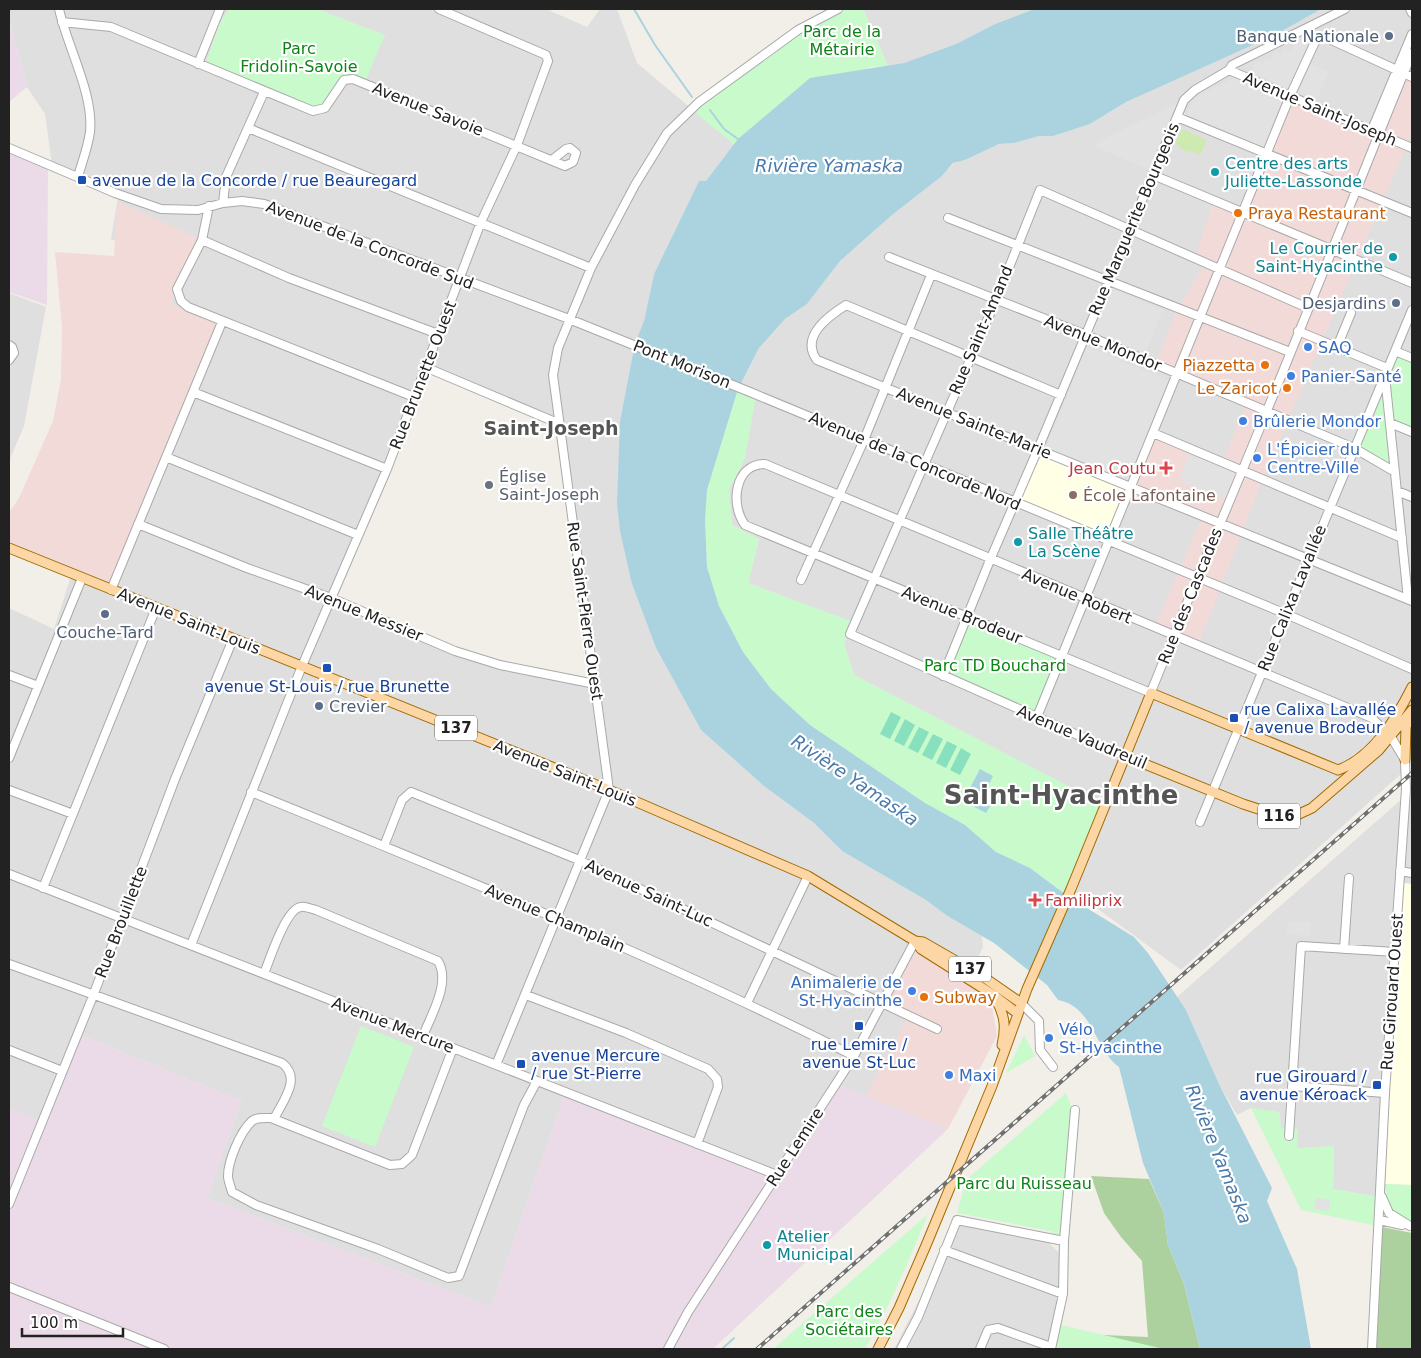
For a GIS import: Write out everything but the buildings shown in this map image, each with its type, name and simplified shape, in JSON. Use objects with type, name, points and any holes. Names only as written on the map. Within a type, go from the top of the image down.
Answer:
[{"type":"main road","name":"Avenue Saint-Louis","points":[[9,548],[609,790],[808,876],[915,941],[921,949],[992,994],[1017,1014]]},
{"type":"main road","name":"116","points":[[1338,770],[1349,766],[1388,734],[1412,686]]},
{"type":"main road","name":"Avenue Brodeur","points":[[1150,693],[1338,770]]},
{"type":"main road","name":"Rue des Cascades","points":[[992,1086],[1021,1003],[1072,889],[1150,693]]},
{"type":"main road","name":"116","points":[[1340,784],[1412,710]]},
{"type":"main road","points":[[1404,760],[1406,727],[1412,710]]},
{"type":"main road","name":"Avenue Vaudreuil","points":[[1125,756],[1280,816],[1297,815],[1312,808],[1340,784]]},
{"type":"main road","points":[[1338,770],[1340,784]]},
{"type":"main road","name":"Avenue Saint-Louis","points":[[915,941],[923,942],[982,976],[1021,1003]]},
{"type":"main road","points":[[878,1349],[899,1308],[992,1086],[1006,1028],[1001,1008],[992,994]]},
{"type":"street","points":[[59,9],[78,65],[89,111],[90,131],[78,176]]},
{"type":"street","points":[[198,64],[220,9]]},
{"type":"street","name":"Rue Brunette Ouest","points":[[191,945],[302,666],[387,469],[424,367],[481,222],[517,145],[548,61],[546,55],[439,9]]},
{"type":"street","name":"Rue Saint-Pierre Ouest","points":[[609,790],[553,376],[558,348],[568,319],[591,268],[635,185],[667,133],[699,102],[722,85],[798,30],[838,9]]},
{"type":"street","name":"Rue Marguerite Bourgeois","points":[[943,676],[1184,100],[1195,90],[1228,70],[1232,65],[1345,9]]},
{"type":"street","points":[[1410,9],[1412,13]]},
{"type":"street","name":"Avenue Savoie","points":[[62,22],[111,27],[313,111],[325,108],[344,80],[353,79],[552,160]]},
{"type":"street","name":"Rue des Cascades","points":[[1150,693],[1356,189],[1375,133],[1401,72],[1412,34]]},
{"type":"street","points":[[1037,717],[1290,96],[1315,42],[1321,37],[1412,77]]},
{"type":"street","name":"Rue des Cascades","points":[[1375,133],[1378,116],[1412,54]]},
{"type":"street","name":"Avenue Saint-Joseph","points":[[1228,70],[1412,148]]},
{"type":"street","points":[[223,203],[226,177],[264,92]]},
{"type":"street","points":[[1177,117],[1412,213]]},
{"type":"street","points":[[248,128],[591,268]]},
{"type":"street","name":"Avenue de la Concorde Sud","points":[[9,148],[161,209],[182,211],[242,201],[264,204],[614,337]]},
{"type":"street","points":[[1152,175],[1412,282]]},
{"type":"street","name":"Rue Saint-Amand","points":[[850,634],[996,300],[1016,245],[1040,190],[1129,229]]},
{"type":"street","points":[[209,206],[202,240],[177,289],[181,301],[188,307],[222,322],[414,397]]},
{"type":"street","points":[[948,218],[1290,352]]},
{"type":"street","points":[[1129,229],[1308,308]]},
{"type":"street","points":[[202,240],[289,278],[438,334]]},
{"type":"street","name":"Avenue Mondor","points":[[890,257],[931,275],[1086,335],[1354,448],[1395,472]]},
{"type":"street","points":[[801,580],[864,440],[931,275]]},
{"type":"street","name":"Avenue Sainte-Marie","points":[[908,331],[846,306],[831,314],[817,330],[811,342],[810,351],[817,360],[1410,600]]},
{"type":"street","points":[[1410,600],[1395,472],[1386,371],[1412,310]]},
{"type":"street","points":[[1337,347],[1351,313]]},
{"type":"street","points":[[111,590],[222,322]]},
{"type":"street","points":[[908,331],[1061,394]]},
{"type":"street","points":[[1298,331],[1337,347],[1386,371]]},
{"type":"street","name":"Pont Morison","points":[[614,337],[750,392]]},
{"type":"street","points":[[9,346],[12,347],[14,353],[9,360]]},
{"type":"street","points":[[1395,351],[1412,358]]},
{"type":"street","points":[[424,367],[560,424]]},
{"type":"street","name":"Rue Calixa Lavallée","points":[[1200,822],[1386,371]]},
{"type":"street","points":[[193,392],[387,469]]},
{"type":"street","name":"Avenue de la Concorde Nord","points":[[750,392],[1108,542],[1286,614],[1412,669]]},
{"type":"street","points":[[1390,423],[1412,432]]},
{"type":"street","points":[[1153,433],[1330,506],[1402,538]]},
{"type":"street","points":[[166,457],[358,535]]},
{"type":"street","name":"Avenue Brodeur","points":[[765,464],[756,464],[747,468],[742,474],[737,488],[736,506],[740,518],[745,525],[1150,693]]},
{"type":"street","name":"Avenue Robert","points":[[765,464],[990,560],[1372,718],[1388,734]]},
{"type":"street","points":[[1397,491],[1412,497]]},
{"type":"street","name":"Avenue Messier","points":[[138,524],[331,598],[455,652],[500,666],[595,684]]},
{"type":"street","points":[[9,758],[82,578]]},
{"type":"street","points":[[43,888],[156,608]]},
{"type":"street","name":"Avenue Vaudreuil","points":[[850,634],[1125,756]]},
{"type":"street","name":"Rue Brouillette","points":[[9,1204],[93,996],[175,779],[233,639]]},
{"type":"street","points":[[9,675],[38,686]]},
{"type":"street","points":[[1388,734],[1404,760]]},
{"type":"street","name":"Rue Girouard Ouest","points":[[1372,1349],[1385,1093],[1406,789],[1404,760]]},
{"type":"street","points":[[9,790],[73,814]]},
{"type":"street","points":[[496,1065],[609,790]]},
{"type":"street","name":"Avenue Champlain","points":[[251,792],[556,916],[748,1003],[854,1056]]},
{"type":"street","name":"Avenue Saint-Luc","points":[[384,846],[402,800],[411,792],[579,860],[937,1029]]},
{"type":"street","points":[[1400,871],[1412,873]]},
{"type":"street","name":"Avenue Mercure","points":[[9,874],[777,1175]]},
{"type":"street","points":[[748,1003],[808,876]]},
{"type":"street","points":[[1344,949],[1350,878]]},
{"type":"street","points":[[264,974],[285,923],[295,909],[301,906],[316,910],[438,961],[442,967],[444,982],[423,1036]]},
{"type":"street","name":"Rue Lemire","points":[[668,1349],[688,1312],[854,1056],[915,941]]},
{"type":"street","points":[[1289,1136],[1301,946],[1395,952]]},
{"type":"street","points":[[9,964],[282,1063],[289,1068],[292,1082],[274,1119]]},
{"type":"street","points":[[526,995],[626,1033],[708,1069],[717,1079],[718,1087],[697,1144]]},
{"type":"street","name":"Avenue Saint-Louis","points":[[1021,1003],[1039,1021],[1040,1050],[1052,1067]]},
{"type":"street","points":[[453,1048],[412,1155],[402,1164],[390,1165],[274,1119],[258,1118],[252,1122],[242,1135],[231,1162],[228,1177],[232,1192],[256,1205],[378,1249],[448,1278],[459,1276],[524,1106],[537,1081]]},
{"type":"street","points":[[9,1050],[62,1071]]},
{"type":"street","points":[[1292,1086],[1385,1093]]},
{"type":"street","points":[[980,1349],[988,1330],[998,1328],[1051,1348],[1062,1294],[1064,1242],[1075,1110]]},
{"type":"street","points":[[1381,1193],[1389,1213],[1411,1227]]},
{"type":"street","points":[[901,1349],[918,1317],[957,1220],[1064,1242]]},
{"type":"street","points":[[1379,1220],[1411,1227]]},
{"type":"street","points":[[944,1250],[1062,1294]]},
{"type":"street","points":[[9,1287],[164,1349]]},
{"type":"shaded area","points":[[9,9],[229,9],[220,23],[203,71],[321,115],[342,75],[385,36],[317,9],[546,9],[587,27],[600,9],[617,9],[637,63],[735,145],[706,181],[699,181],[654,274],[644,321],[635,343],[620,421],[632,584],[656,648],[701,730],[764,786],[814,823],[842,851],[926,900],[946,915],[969,926],[982,936],[983,947],[899,1111],[777,1177],[565,1094],[491,1307],[207,1198],[241,1101],[80,1035],[42,1121],[9,1108],[9,608],[54,629],[71,576],[170,304],[185,274],[111,239],[119,191],[52,165],[45,114],[27,87],[9,18]],"holes":[[[425,371],[562,424],[594,681],[465,657],[331,602]]]},
{"type":"shaded area","points":[[863,9],[1034,9],[995,24],[956,44],[904,63],[888,66]]},
{"type":"shaded area","points":[[1321,9],[1412,9],[1412,764],[1181,970],[1071,889],[1106,806],[854,675],[844,644],[852,622],[748,583],[759,539],[732,525],[729,489],[745,458],[738,389],[759,348],[785,319],[807,304],[840,261],[892,215],[942,176],[954,163],[965,160],[999,144],[1014,143],[1039,136],[1053,136],[1090,124],[1126,102]]},
{"type":"shaded area","points":[[9,18],[27,87],[9,102]]},
{"type":"shaded area","points":[[1307,36],[1313,39],[1291,90],[1251,72],[1256,61],[1263,64],[1266,58],[1271,60],[1275,51],[1281,54],[1284,47],[1291,51],[1297,39],[1304,42]]},
{"type":"shaded area","points":[[1311,64],[1329,72],[1317,100],[1299,92]]},
{"type":"shaded area","points":[[1397,70],[1412,78],[1412,133],[1263,478],[1198,646],[1155,626],[1203,515],[1131,486],[1153,433],[1223,461],[1247,403],[1155,364],[1175,314],[1205,263],[1195,258],[1214,200],[1242,212],[1290,96],[1371,132]]},
{"type":"shaded area","points":[[1236,77],[1286,98],[1264,148],[1187,116],[1195,97]]},
{"type":"shaded area","points":[[1175,104],[1180,108],[1153,171],[1095,147],[1097,142]]},
{"type":"shaded area","points":[[9,153],[48,169],[47,305],[9,292]]},
{"type":"shaded area","points":[[117,201],[202,240],[170,304],[218,324],[111,590],[9,548],[9,513],[19,498],[53,421],[61,379],[62,328],[55,252],[114,256]]},
{"type":"shaded area","points":[[1110,288],[1163,310],[1145,354],[1091,332]]},
{"type":"shaded area","points":[[9,293],[46,307],[24,426],[9,461]]},
{"type":"shaded area","points":[[1087,347],[1170,381],[1129,482],[1046,448]]},
{"type":"shaded area","name":"École Lafontaine","points":[[1038,449],[1131,486],[1108,541],[1015,503]]},
{"type":"shaded area","points":[[1189,454],[1235,472],[1225,499],[1179,481]]},
{"type":"shaded area","points":[[1412,790],[1412,884],[1403,883],[1378,1197],[1333,1189],[1334,1147],[1297,1148],[1281,1128],[1251,1108],[1237,1115],[1219,1084],[1186,1010],[1177,997]]},
{"type":"shaded area","points":[[1403,883],[1412,884],[1412,1185],[1384,1184]]},
{"type":"shaded area","points":[[1288,921],[1311,923],[1310,936],[1286,934]]},
{"type":"shaded area","points":[[912,946],[965,977],[991,1000],[997,1036],[948,1129],[866,1096],[908,1016],[882,1004]]},
{"type":"shaded area","points":[[80,1035],[241,1101],[207,1198],[491,1307],[565,1094],[774,1175],[835,1083],[948,1129],[713,1349],[9,1349],[9,1108],[42,1120]]},
{"type":"shaded area","points":[[1316,1198],[1330,1200],[1329,1211],[1314,1209]]},
{"type":"shaded area","points":[[958,1224],[1043,1237],[1062,1256],[1050,1349],[894,1349]]},
{"type":"green space","name":"Parc Fridolin-Savoie","points":[[229,9],[317,9],[385,35],[364,84],[342,75],[321,115],[203,71],[220,23]]},
{"type":"green space","name":"Parc de la Métairie","points":[[838,9],[863,9],[888,66],[869,67],[735,145],[691,109],[769,51]]},
{"type":"green space","points":[[1182,129],[1207,140],[1200,155],[1189,150],[1187,153],[1175,143]]},
{"type":"green space","points":[[1395,351],[1412,358],[1412,432],[1390,423],[1385,374]]},
{"type":"green space","points":[[1383,386],[1391,466],[1359,447]]},
{"type":"green space","points":[[738,389],[756,396],[745,458],[729,489],[732,525],[759,539],[748,583],[853,622],[844,644],[854,675],[1107,806],[1069,897],[1030,868],[996,852],[965,825],[925,803],[810,725],[771,689],[743,652],[719,606],[707,567],[705,520],[707,490]]},
{"type":"green space","name":"Parc TD Bouchard","points":[[967,618],[1063,658],[1039,718],[941,678]]},
{"type":"green space","points":[[891,712],[901,717],[890,739],[880,734]]},
{"type":"green space","points":[[905,719],[915,725],[904,746],[894,741]]},
{"type":"green space","points":[[919,727],[929,732],[918,753],[908,748]]},
{"type":"green space","points":[[933,734],[943,739],[932,760],[922,755]]},
{"type":"green space","points":[[947,741],[957,746],[946,768],[936,763]]},
{"type":"green space","points":[[961,748],[971,754],[960,775],[950,770]]},
{"type":"green space","points":[[361,1026],[414,1047],[375,1147],[322,1126]]},
{"type":"green space","points":[[1024,1035],[1035,1056],[1006,1073]]},
{"type":"green space","name":"Parc du Ruisseau","points":[[1066,1093],[1072,1108],[1061,1239],[1050,1231],[957,1213],[966,1180]]},
{"type":"green space","points":[[1251,1108],[1280,1112],[1281,1128],[1298,1129],[1297,1148],[1334,1146],[1333,1189],[1378,1197],[1377,1226],[1301,1210]]},
{"type":"green space","points":[[1091,1176],[1149,1179],[1164,1213],[1168,1245],[1184,1284],[1200,1349],[1072,1349],[1083,1334],[1148,1337],[1142,1261],[1121,1237],[1104,1213]]},
{"type":"green space","points":[[1384,1184],[1412,1185],[1412,1222],[1391,1212]]},
{"type":"green space","name":"Parc des Sociétaires","points":[[928,1214],[891,1300],[865,1349],[773,1349]]},
{"type":"green space","points":[[1377,1226],[1412,1233],[1412,1349],[1371,1349]]},
{"type":"green space","points":[[1061,1325],[1164,1349],[1055,1349]]},
{"type":"water","name":"Rivière Yamaska","points":[[1034,9],[1321,9],[1275,35],[1126,102],[1090,124],[1053,136],[1039,136],[1014,143],[999,144],[965,160],[953,163],[942,176],[892,215],[840,261],[807,304],[785,319],[759,348],[738,389],[707,490],[705,520],[707,567],[719,606],[743,652],[771,689],[810,725],[925,803],[965,825],[996,852],[1030,868],[1069,897],[1134,937],[1148,953],[1186,1010],[1219,1084],[1272,1188],[1267,1201],[1297,1269],[1311,1349],[1200,1349],[1184,1284],[1168,1245],[1164,1213],[1143,1163],[1119,1067],[1104,1050],[1086,1019],[1070,1004],[1058,1000],[1047,985],[994,943],[946,915],[926,900],[842,851],[814,823],[764,786],[701,730],[656,648],[632,584],[620,531],[617,503],[620,421],[635,343],[644,321],[654,274],[699,181],[706,181],[738,139],[810,78],[904,63],[956,44],[995,24]]},
{"type":"water","points":[[980,769],[993,776],[985,792],[995,798],[986,813],[963,801]]},
{"type":"waterway","points":[[634,9],[655,45],[692,97]]},
{"type":"waterway","points":[[710,110],[724,129],[738,139]]},
{"type":"waterway","points":[[722,1349],[734,1338]]},
{"type":"railway","points":[[757,1349],[1412,773]]},
{"type":"place","name":"Banque Nationale","points":[[1389,36]]},
{"type":"place","name":"Centre des arts Juliette-Lassonde","points":[[1215,172]]},
{"type":"place","name":"avenue de la Concorde / rue Beauregard","points":[[82,180]]},
{"type":"place","name":"Praya Restaurant","points":[[1238,213]]},
{"type":"place","name":"Le Courrier de Saint-Hyacinthe","points":[[1393,257]]},
{"type":"place","name":"Desjardins","points":[[1396,303]]},
{"type":"place","name":"SAQ","points":[[1308,347]]},
{"type":"place","name":"Piazzetta","points":[[1265,365]]},
{"type":"place","name":"Panier-Santé","points":[[1291,376]]},
{"type":"place","name":"Le Zaricot","points":[[1287,388]]},
{"type":"place","name":"Brûlerie Mondor","points":[[1243,421]]},
{"type":"place","name":"L'Épicier du Centre-Ville","points":[[1257,458]]},
{"type":"place","name":"Jean Coutu","points":[[1166,468]]},
{"type":"place","name":"Église Saint-Joseph","points":[[489,485]]},
{"type":"place","name":"École Lafontaine","points":[[1073,495]]},
{"type":"place","name":"Salle Théâtre La Scène","points":[[1018,542]]},
{"type":"place","name":"Couche-Tard","points":[[105,614]]},
{"type":"place","name":"avenue St-Louis / rue Brunette","points":[[327,668]]},
{"type":"place","name":"Crevier","points":[[319,706]]},
{"type":"place","name":"rue Calixa Lavallée / avenue Brodeur","points":[[1234,718]]},
{"type":"place","name":"Familiprix","points":[[1035,900]]},
{"type":"place","name":"Animalerie de St-Hyacinthe","points":[[912,991]]},
{"type":"place","name":"Subway","points":[[924,997]]},
{"type":"place","name":"rue Lemire / avenue St-Luc","points":[[859,1026]]},
{"type":"place","name":"Vélo St-Hyacinthe","points":[[1049,1038]]},
{"type":"place","name":"avenue Mercure / rue St-Pierre","points":[[521,1064]]},
{"type":"place","name":"Maxi","points":[[949,1075]]},
{"type":"place","name":"rue Girouard / avenue Kéroack","points":[[1377,1085]]},
{"type":"place","name":"Atelier Municipal","points":[[767,1245]]},
{"type":"district","name":"Saint-Joseph","points":[[551,428]]},
{"type":"district","name":"Saint-Hyacinthe","points":[[1061,795]]}]
